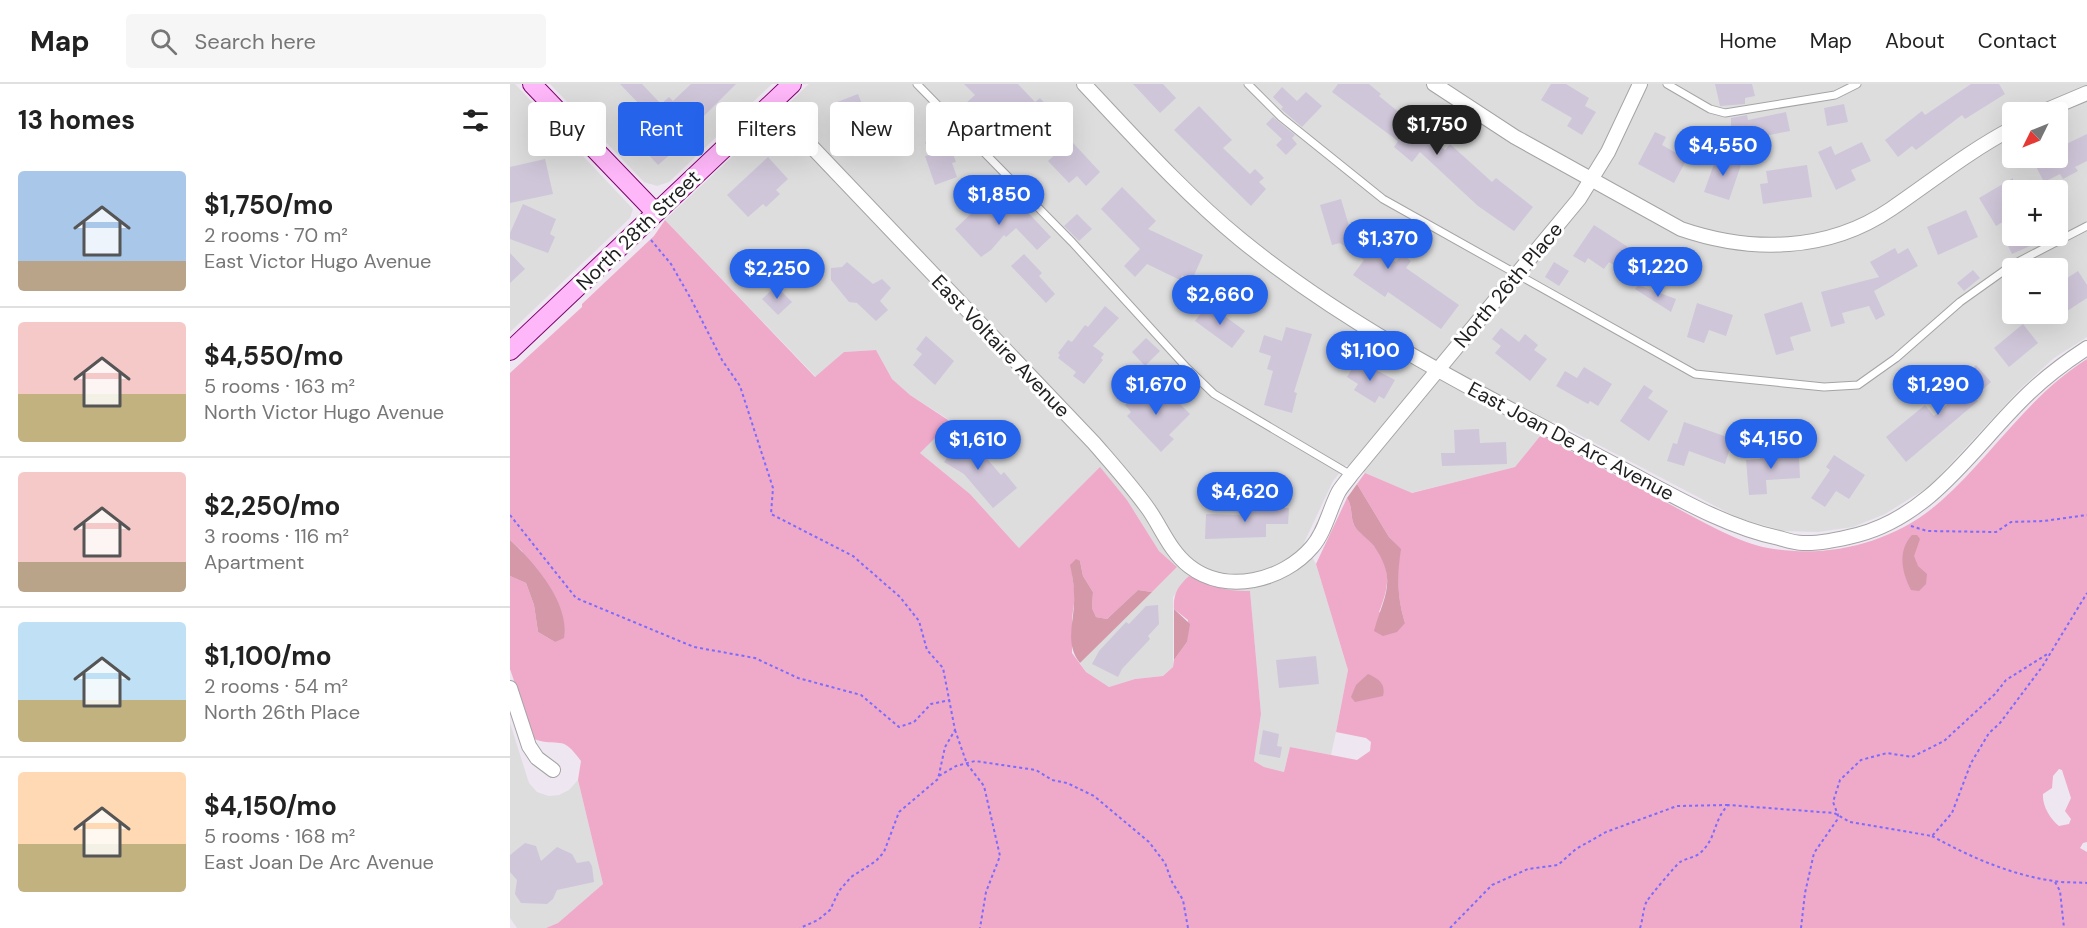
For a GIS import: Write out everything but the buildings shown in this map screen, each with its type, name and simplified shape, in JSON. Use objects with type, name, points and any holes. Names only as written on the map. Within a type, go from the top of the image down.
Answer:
[{"type":"street","points":[[532,84],[655,212]]},
{"type":"street","name":"North 28th Street","points":[[773,102],[792,84]]},
{"type":"street","name":"East Joan De Arc Avenue","points":[[1084,84],[1198,201],[1240,239],[1325,302],[1437,370],[1699,509],[1762,535],[1802,544],[1857,535],[1911,511],[1933,495],[2029,393],[2087,348]]},
{"type":"street","points":[[1434,84],[1515,137],[1681,229],[1704,237],[1755,246],[1801,244],[1845,232],[1890,210],[1965,155],[2002,134]]},
{"type":"street","name":"North 26th Place","points":[[1230,582],[1261,579],[1285,569],[1303,557],[1322,532],[1338,492],[1351,475],[1593,180],[1640,84]]},
{"type":"street","points":[[2066,102],[2087,93]]},
{"type":"street","name":"East Voltaire Avenue","points":[[818,153],[1094,443],[1149,511],[1174,552],[1188,566],[1204,576],[1230,582]]},
{"type":"street","name":"North 28th Street","points":[[510,351],[716,155]]},
{"type":"street","points":[[510,688],[529,746],[537,758],[553,770]]},
{"type":"lane","points":[[917,84],[1072,242],[1187,368],[1214,394],[1351,475]]},
{"type":"lane","points":[[1248,84],[1281,117],[1383,200],[1695,374],[1757,382],[1843,387],[1858,385],[1896,358],[1960,302],[2012,265],[2087,225]]},
{"type":"lane","points":[[1667,84],[1710,109],[1725,113],[1835,95],[1857,84]]},
{"type":"path","points":[[639,227],[671,264],[692,299],[722,360],[740,386],[773,488],[771,514],[853,556],[900,597],[919,621],[927,650],[943,668],[955,730],[967,764],[984,786],[1000,856],[986,892],[980,928]]},
{"type":"path","points":[[1892,521],[1927,531],[1996,532],[2011,522],[2044,522],[2087,515]]},
{"type":"path","points":[[510,516],[523,529],[576,598],[694,647],[755,658],[798,678],[861,695],[899,727],[914,722],[931,704],[950,700]]},
{"type":"path","points":[[1932,836],[1952,813],[1971,763],[1989,733],[2021,696],[2087,593]]},
{"type":"path","points":[[1802,928],[1805,893],[1814,853],[1837,820],[1838,815],[1833,802],[1840,780],[1861,760],[1887,753],[1912,757],[1944,741],[1995,694],[2006,680],[2050,652]]},
{"type":"path","points":[[938,777],[945,747],[955,730]]},
{"type":"path","points":[[800,928],[818,920],[830,910],[839,891],[851,877],[876,861],[884,852],[899,812],[938,777],[956,766],[975,761],[1036,770],[1052,780],[1067,783],[1094,796],[1149,842],[1165,863],[1172,882],[1183,900],[1188,928]]},
{"type":"path","points":[[1640,928],[1645,903],[1679,862],[1697,857],[1704,849],[1711,840],[1719,816],[1728,805]]},
{"type":"path","points":[[1450,928],[1492,885],[1528,869],[1558,866],[1576,849],[1606,832],[1677,806],[1728,805],[1819,811],[1838,815],[1850,822],[1932,836],[1970,857],[1993,866],[2055,882],[2087,883]]},
{"type":"path","points":[[2055,882],[2060,891],[2064,928]]},
{"type":"shaded area","points":[[510,84],[515,84],[532,102],[528,102],[528,156],[583,156],[633,209],[630,218],[510,332]]},
{"type":"shaded area","points":[[550,84],[772,84],[753,102],[716,102],[716,137],[704,149],[704,102],[618,102],[618,155],[606,142],[606,102],[567,102]]},
{"type":"shaded area","points":[[809,84],[2087,84],[2087,337],[2054,358],[2019,390],[1930,486],[1885,514],[1853,527],[1818,532],[1784,531],[1738,518],[1553,421],[1515,467],[1411,493],[1346,465],[1333,481],[1304,543],[1316,564],[1348,670],[1336,732],[1331,755],[1290,747],[1284,772],[1264,767],[1254,761],[1261,714],[1250,592],[1231,592],[1189,577],[1173,597],[1173,667],[1163,676],[1135,679],[1109,687],[1086,672],[1080,663],[1177,567],[1159,551],[1127,500],[1100,468],[1019,548],[970,494],[920,453],[951,421],[910,395],[892,379],[876,350],[844,352],[816,377],[665,220],[733,156],[818,156],[818,102],[790,102]]},
{"type":"shaded area","points":[[619,156],[696,156],[669,182],[657,186],[644,182]]},
{"type":"shaded area","points":[[665,220],[815,377],[844,352],[876,350],[892,379],[910,395],[951,422],[920,453],[970,494],[1019,548],[1100,467],[1127,500],[1159,551],[1177,567],[1152,592],[1138,590],[1107,619],[1096,617],[1092,608],[1093,592],[1083,576],[1080,561],[1071,565],[1075,596],[1072,618],[1072,653],[1086,672],[1109,687],[1135,679],[1163,676],[1173,667],[1174,660],[1187,642],[1188,620],[1174,609],[1174,599],[1179,587],[1189,576],[1219,588],[1250,591],[1261,714],[1254,761],[1264,767],[1284,772],[1290,747],[1357,760],[1370,751],[1371,742],[1366,738],[1336,732],[1348,670],[1316,564],[1347,498],[1354,525],[1378,551],[1386,568],[1387,584],[1379,612],[1405,623],[1398,586],[1400,549],[1389,537],[1357,484],[1365,473],[1412,493],[1515,467],[1541,435],[1732,536],[1768,548],[1791,551],[1837,549],[1882,537],[1923,516],[1977,465],[2046,390],[2087,359],[2087,842],[2083,843],[2080,848],[2087,852],[2087,928],[546,928],[558,923],[603,884],[578,780],[581,761],[564,744],[534,739],[510,669],[510,576],[526,583],[534,605],[538,632],[555,642],[522,551],[510,540],[510,373],[582,307],[582,304],[654,236]],"holes":[[[2059,769],[2062,770],[2071,798],[2065,811],[2071,819],[2069,824],[2059,826],[2047,812],[2043,794],[2052,788],[2053,776]]]},
{"type":"shaded area","points":[[1357,484],[1389,537],[1401,549],[1398,586],[1405,623],[1397,632],[1383,636],[1374,631],[1387,588],[1386,569],[1374,546],[1354,525],[1347,498]]},
{"type":"shaded area","points":[[1912,535],[1917,535],[1920,539],[1914,556],[1918,566],[1927,574],[1926,584],[1919,591],[1911,590],[1902,562],[1904,548]]},
{"type":"shaded area","points":[[510,540],[539,571],[556,597],[564,625],[564,638],[555,642],[538,632],[534,605],[526,583],[510,576]]},
{"type":"shaded area","points":[[1076,559],[1080,561],[1083,576],[1093,592],[1092,608],[1096,617],[1107,619],[1138,590],[1152,592],[1080,663],[1072,647],[1071,638],[1074,594],[1070,565]]},
{"type":"shaded area","points":[[1174,609],[1190,624],[1187,642],[1174,660]]},
{"type":"shaded area","points":[[1368,674],[1381,682],[1383,696],[1355,702],[1351,697],[1356,685]]},
{"type":"shaded area","points":[[510,723],[529,783],[537,792],[549,796],[559,795],[569,790],[578,780],[603,884],[558,923],[546,928],[517,928],[510,918]]}]
